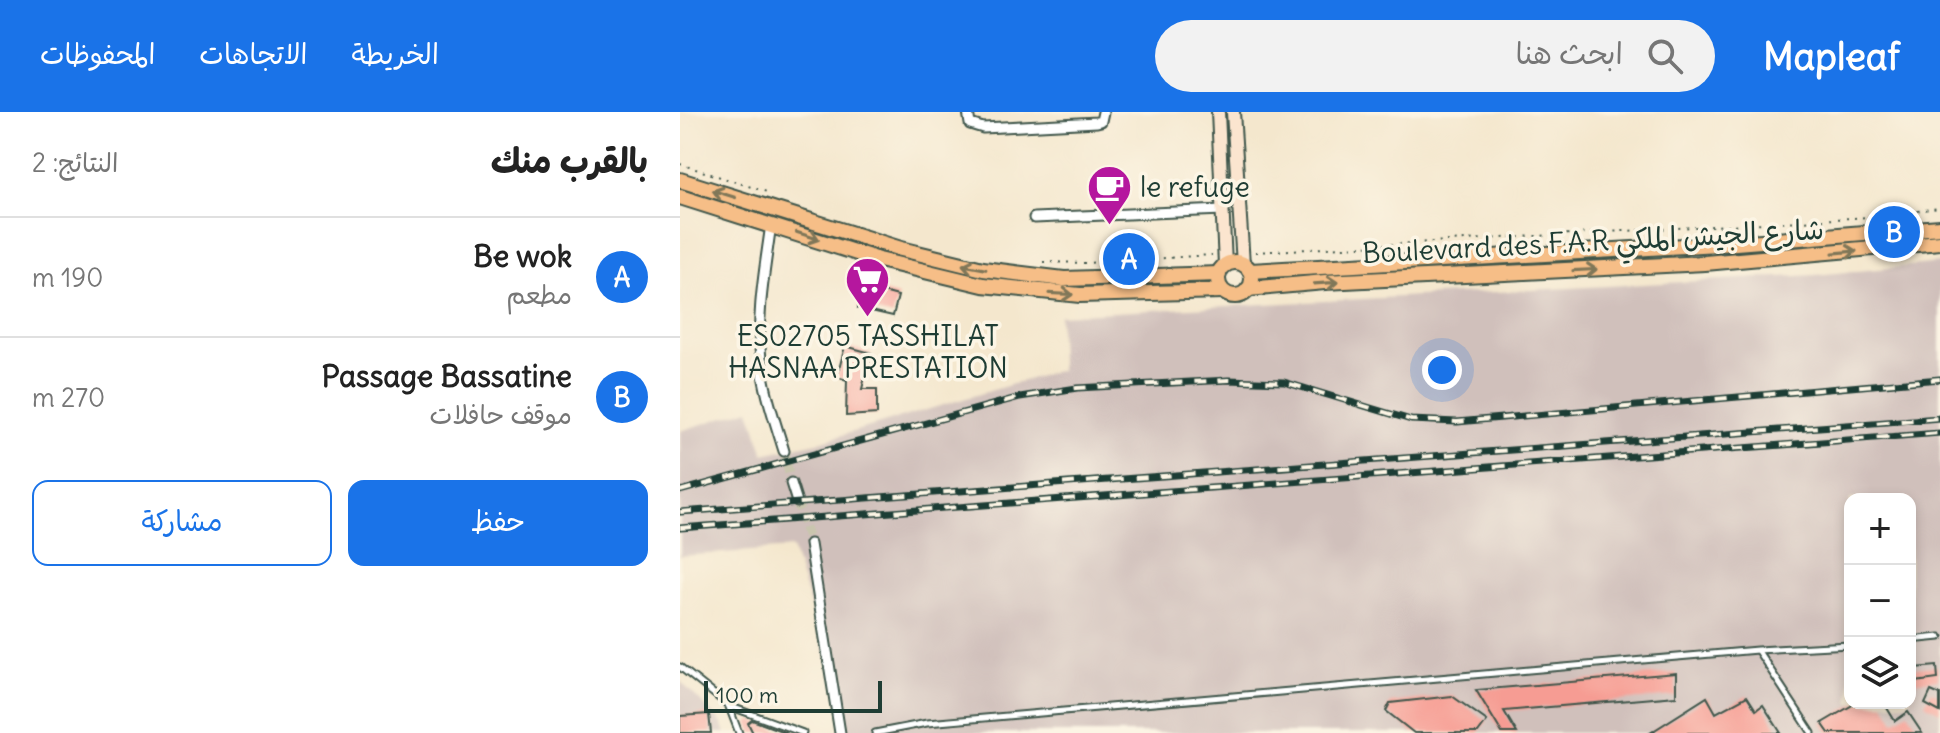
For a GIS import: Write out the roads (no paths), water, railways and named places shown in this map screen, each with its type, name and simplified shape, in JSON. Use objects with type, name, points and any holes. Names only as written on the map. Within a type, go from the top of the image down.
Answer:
[{"type":"main road","points":[[1218,112],[1223,210],[1223,264],[1218,282],[1222,291]]},
{"type":"main road","points":[[1233,112],[1245,263],[1251,282],[1248,289]]},
{"type":"main road","name":"Boulevard des F.A.R شارع الجيش الملكي","points":[[680,180],[901,249],[983,269],[1064,279],[1234,262],[1752,242],[1940,227]]},
{"type":"main road","name":"Boulevard des F.A.R شارع الجيش الملكي","points":[[680,197],[879,260],[983,285],[1080,295],[1222,291],[1237,295],[1248,289],[1325,282],[1705,263],[1940,242]]},
{"type":"street","points":[[968,112],[970,124],[983,128],[1097,122],[1101,121],[1103,112]]},
{"type":"street","points":[[1034,218],[1223,210]]},
{"type":"street","points":[[771,224],[759,315],[760,342],[765,383],[784,451]]},
{"type":"street","points":[[791,483],[797,502]]},
{"type":"street","points":[[810,544],[840,733]]},
{"type":"lane","points":[[1916,639],[1940,637]]},
{"type":"lane","points":[[875,733],[927,723],[1757,650],[1844,645]]},
{"type":"lane","points":[[1757,650],[1812,733]]},
{"type":"lane","points":[[680,667],[729,706],[803,733]]},
{"type":"lane","points":[[729,706],[739,733]]},
{"type":"tunnel","points":[[784,451],[791,483]]},
{"type":"tunnel","points":[[797,502],[810,544]]},
{"type":"railway","points":[[680,491],[1020,397],[1077,388],[1229,380],[1284,382],[1411,420],[1457,422],[1940,379]]},
{"type":"railway","points":[[680,512],[1940,418]]},
{"type":"railway","points":[[680,528],[1940,433]]},
{"type":"place","name":"le refuge","points":[[1109,226]]},
{"type":"place","name":"Passage Bassatine","points":[[1894,232]]},
{"type":"place","name":"Be wok","points":[[1129,259]]},
{"type":"place","name":"ES02705 TASSHILAT HASNAA PRESTATION","points":[[868,318]]}]
